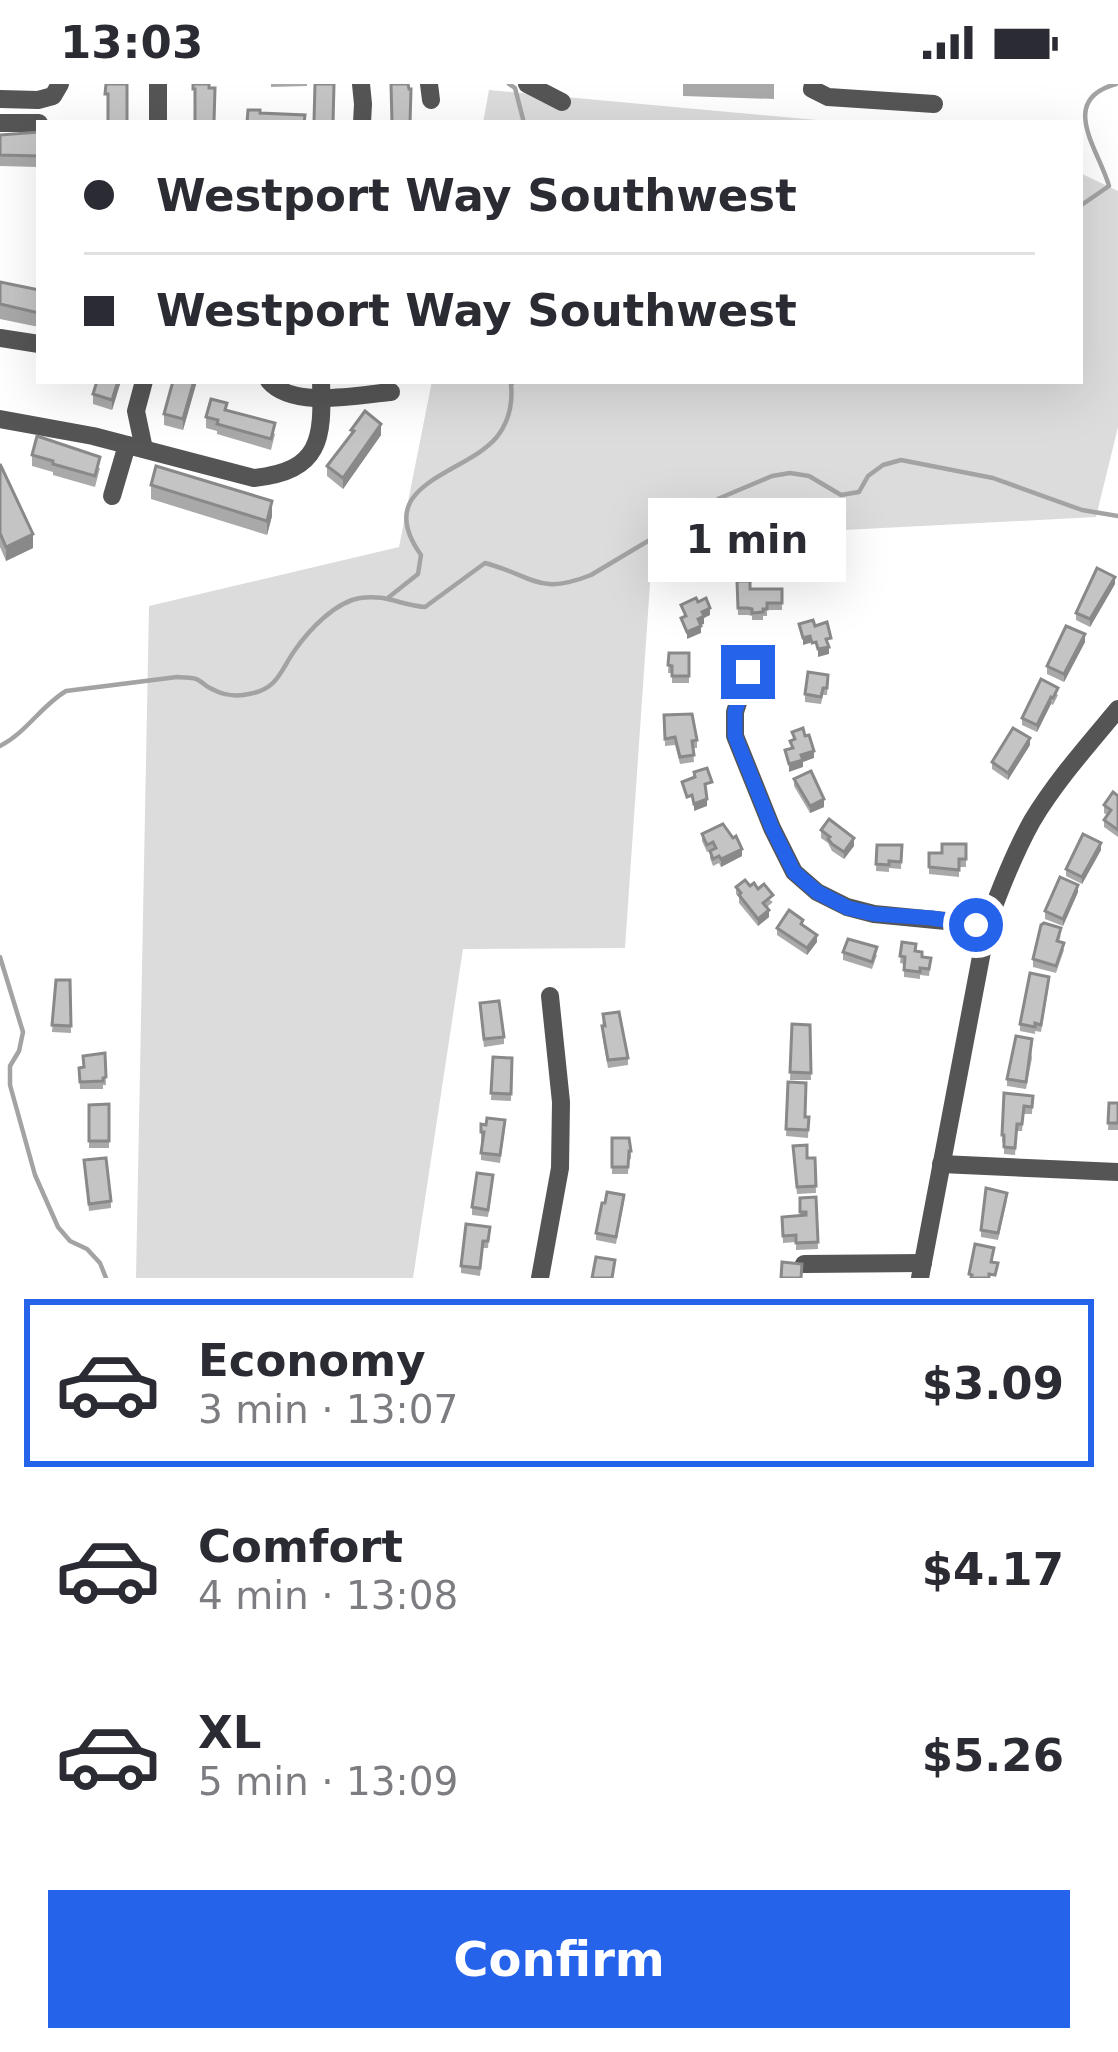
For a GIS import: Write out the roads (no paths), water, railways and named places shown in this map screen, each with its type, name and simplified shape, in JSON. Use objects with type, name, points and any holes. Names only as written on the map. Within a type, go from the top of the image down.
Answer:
[{"type":"street","points":[[0,99],[38,100],[53,96],[60,84]]},
{"type":"street","points":[[158,84],[158,120]]},
{"type":"street","points":[[361,84],[362,120]]},
{"type":"street","points":[[526,84],[562,102]]},
{"type":"street","points":[[813,84],[812,89],[828,97],[934,104]]},
{"type":"street","points":[[0,123],[36,123]]},
{"type":"street","points":[[0,338],[36,344]]},
{"type":"street","points":[[112,496],[136,447],[136,411],[143,384]]},
{"type":"street","points":[[272,384],[297,397],[321,389],[391,392]]},
{"type":"street","points":[[0,419],[254,478],[280,475],[304,462],[322,427],[321,389]]},
{"type":"street","points":[[748,672],[735,712],[735,736],[794,872],[817,892],[848,908],[987,925]]},
{"type":"street","points":[[804,1264],[922,1270],[987,925],[1001,884],[1035,817],[1118,709]]},
{"type":"street","points":[[540,1278],[560,1168],[562,1102],[550,996]]},
{"type":"street","points":[[941,1164],[1118,1172]]},
{"type":"waterway","points":[[509,84],[515,88],[523,120]]},
{"type":"waterway","points":[[1083,204],[1109,186],[1085,114],[1098,92],[1116,84]]},
{"type":"waterway","points":[[389,597],[418,574],[421,555],[408,531],[407,512],[414,497],[496,438],[511,406],[511,384]]},
{"type":"waterway","points":[[0,746],[66,691],[177,677],[196,679],[230,695],[259,692],[277,678],[315,626],[351,601],[378,597],[425,607],[485,563],[536,582],[573,581],[591,575],[720,498],[772,476],[809,476],[841,495],[859,492],[868,476],[901,460],[993,478],[1082,510],[1118,516]]},
{"type":"waterway","points":[[0,957],[23,1032],[10,1066],[10,1085],[35,1175],[58,1227],[70,1241],[87,1249],[106,1278]]}]
